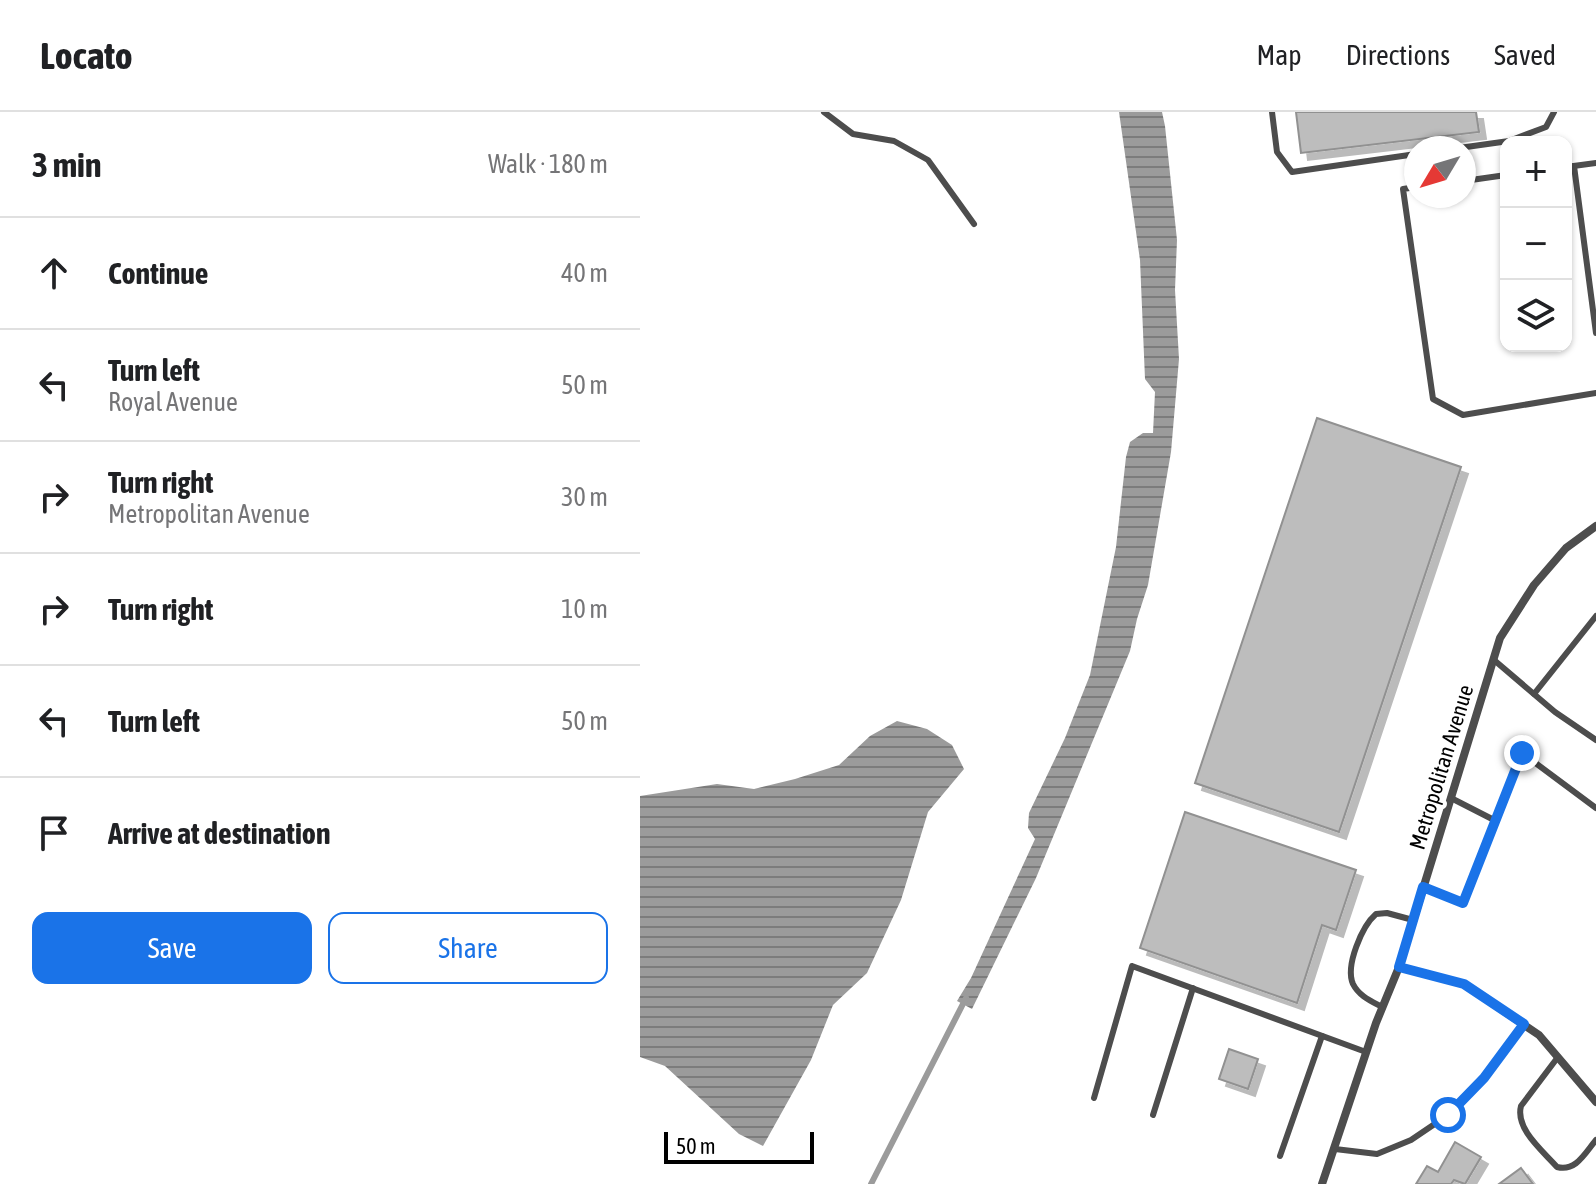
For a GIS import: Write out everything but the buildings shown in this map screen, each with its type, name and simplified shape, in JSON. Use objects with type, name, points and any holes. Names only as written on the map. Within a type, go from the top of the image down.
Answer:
[{"type":"street","name":"Metropolitan Avenue","points":[[1322,1184],[1366,1052],[1399,967],[1500,638],[1534,585],[1566,548],[1596,526]]},
{"type":"street","points":[[1399,967],[1464,984],[1524,1024],[1539,1035],[1596,1102]]},
{"type":"lane","points":[[824,112],[853,134],[894,141],[928,160],[974,224]]},
{"type":"lane","points":[[1272,112],[1277,152],[1292,172],[1404,156]]},
{"type":"lane","points":[[1476,146],[1509,141],[1546,127],[1554,112]]},
{"type":"lane","points":[[1572,166],[1596,163]]},
{"type":"lane","points":[[1476,179],[1500,176]]},
{"type":"lane","points":[[1572,179],[1596,333]]},
{"type":"lane","points":[[1406,208],[1433,399],[1463,415],[1596,393]]},
{"type":"lane","points":[[1534,694],[1596,616]]},
{"type":"lane","points":[[1494,660],[1596,740]]},
{"type":"lane","points":[[1423,887],[1463,903],[1522,753],[1596,808]]},
{"type":"lane","points":[[1451,798],[1496,821]]},
{"type":"lane","points":[[1382,1007],[1361,995],[1352,982],[1351,966],[1363,930],[1376,914],[1387,913],[1413,920]]},
{"type":"lane","points":[[1094,1098],[1132,966],[1366,1052]]},
{"type":"lane","points":[[1153,1115],[1193,988]]},
{"type":"lane","points":[[1335,1149],[1377,1154],[1411,1140],[1448,1115],[1484,1078],[1524,1024]]},
{"type":"lane","points":[[1280,1156],[1322,1036]]},
{"type":"lane","points":[[1558,1057],[1521,1106],[1519,1114],[1522,1125],[1557,1167],[1563,1169],[1576,1164],[1596,1140]]},
{"type":"shaded area","points":[[1119,112],[1162,112],[1165,126],[1177,240],[1175,290],[1179,359],[1171,452],[1148,585],[1130,651],[1036,878],[972,1009],[957,1001],[971,978],[1035,839],[1028,828],[1029,813],[1065,738],[1090,675],[1116,547],[1130,442],[1143,433],[1153,433],[1155,392],[1145,379],[1140,260]]},
{"type":"shaded area","points":[[897,721],[927,729],[952,745],[964,769],[928,812],[901,900],[867,973],[833,1005],[811,1060],[763,1146],[739,1134],[665,1066],[640,1057],[640,796],[717,784],[754,789],[795,779],[839,765],[870,736]]},
{"type":"waterway","points":[[871,1184],[966,998]]},
{"type":"route","points":[[1448,1115],[1484,1078],[1524,1024],[1464,984],[1399,967],[1423,887],[1463,903],[1522,753]]}]
